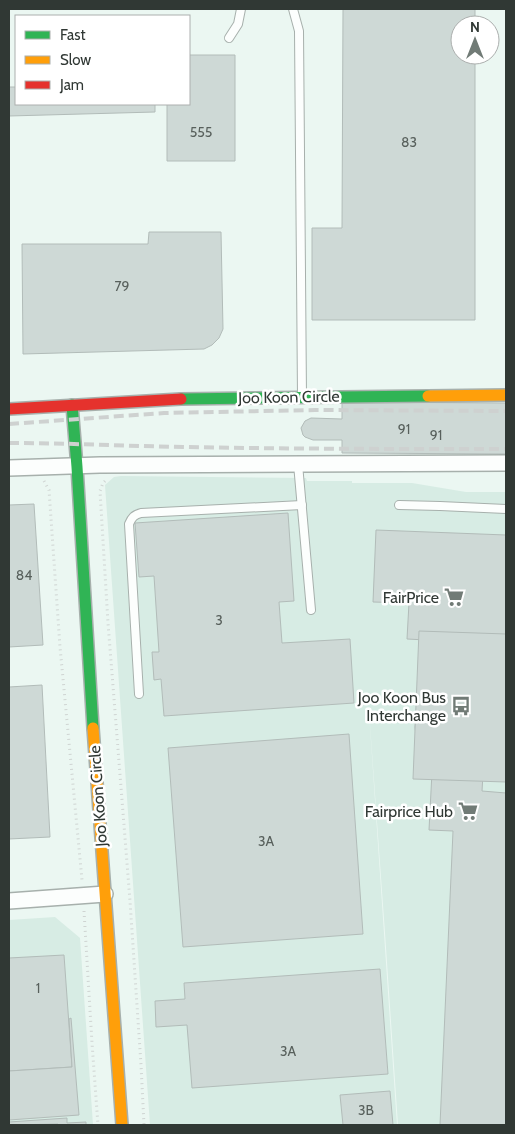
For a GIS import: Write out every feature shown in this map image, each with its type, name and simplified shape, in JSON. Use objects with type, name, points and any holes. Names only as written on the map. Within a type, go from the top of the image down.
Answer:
[{"type":"street","name":"Joo Koon Circle","points":[[9,409],[192,398],[506,396]]},
{"type":"street","name":"Joo Koon Circle","points":[[72,405],[90,689],[122,1125]]},
{"type":"street","points":[[9,468],[506,462]]},
{"type":"street","points":[[9,901],[105,894]]},
{"type":"lane","points":[[229,38],[238,24],[241,9]]},
{"type":"lane","points":[[293,9],[299,31],[302,397]]},
{"type":"lane","points":[[298,464],[311,610]]},
{"type":"lane","points":[[138,694],[129,524],[135,514],[302,505]]},
{"type":"lane","points":[[399,505],[506,509]]},
{"type":"path","points":[[45,482],[49,490],[60,647],[83,896],[98,1125]]},
{"type":"path","points":[[103,483],[100,491],[108,623],[129,891],[144,1125]]},
{"type":"shaded area","points":[[114,477],[306,478],[307,481],[412,483],[466,492],[506,492],[506,1125],[398,1125],[368,697],[397,1125],[150,1125],[105,485]]},
{"type":"shaded area","points":[[55,917],[80,938],[93,1125],[9,1125],[9,920]]},
{"type":"building","points":[[343,9],[475,9],[475,15],[450,15],[450,65],[475,65],[475,320],[312,320],[312,228],[342,228]]},
{"type":"building","points":[[190,55],[235,55],[235,161],[167,161],[167,105],[190,105]]},
{"type":"building","points":[[9,87],[15,87],[15,105],[155,105],[155,112],[9,116]]},
{"type":"building","points":[[149,232],[221,232],[223,329],[219,338],[212,345],[204,349],[23,354],[22,244],[148,244]]},
{"type":"building","points":[[342,402],[506,403],[506,454],[342,453],[342,440],[313,440],[303,435],[301,428],[305,421],[311,418],[342,419]]},
{"type":"building","points":[[34,504],[43,645],[9,647],[9,505]]},
{"type":"building","points":[[288,513],[294,601],[279,602],[282,643],[350,639],[354,703],[164,716],[161,679],[154,680],[152,652],[159,652],[154,576],[139,577],[135,523]]},
{"type":"building","name":"Fairprice Hub","points":[[376,530],[506,535],[506,643],[494,643],[493,668],[506,669],[506,775],[483,774],[482,791],[506,793],[506,1125],[440,1125],[453,831],[429,830],[432,772],[423,759],[417,745],[415,727],[417,709],[423,694],[432,680],[445,669],[445,641],[407,639],[409,603],[373,602]]},
{"type":"building","name":"Joo Koon Bus Interchange","points":[[419,631],[506,634],[506,782],[413,779]]},
{"type":"building","points":[[42,685],[50,837],[9,839],[9,687]]},
{"type":"building","points":[[349,734],[363,934],[183,947],[168,748]]},
{"type":"building","points":[[64,955],[72,1067],[9,1071],[9,958]]},
{"type":"building","points":[[380,969],[388,1074],[192,1088],[187,1025],[156,1027],[155,1001],[185,999],[184,983]]},
{"type":"building","points":[[71,1018],[79,1115],[9,1120],[9,1071],[72,1067],[69,1019]]},
{"type":"building","points":[[390,1091],[393,1125],[343,1125],[340,1095]]},
{"type":"building","points":[[67,1118],[67,1123],[86,1122],[86,1125],[9,1125],[9,1122]]},
{"type":"railway","points":[[9,424],[164,413],[315,410],[506,411]]},
{"type":"railway","points":[[9,443],[264,448],[506,449]]},
{"type":"traffic: fast","points":[[181,399],[428,396]]},
{"type":"traffic: fast","points":[[72,405],[93,728]]},
{"type":"traffic: slow","points":[[428,396],[506,395]]},
{"type":"traffic: slow","points":[[93,728],[122,1125]]},
{"type":"traffic: jam","points":[[9,409],[181,399]]},
{"type":"place","name":"FairPrice","points":[[454,597]]},
{"type":"place","name":"Joo Koon Bus Interchange","points":[[461,706]]},
{"type":"place","name":"Fairprice Hub","points":[[468,811]]}]
